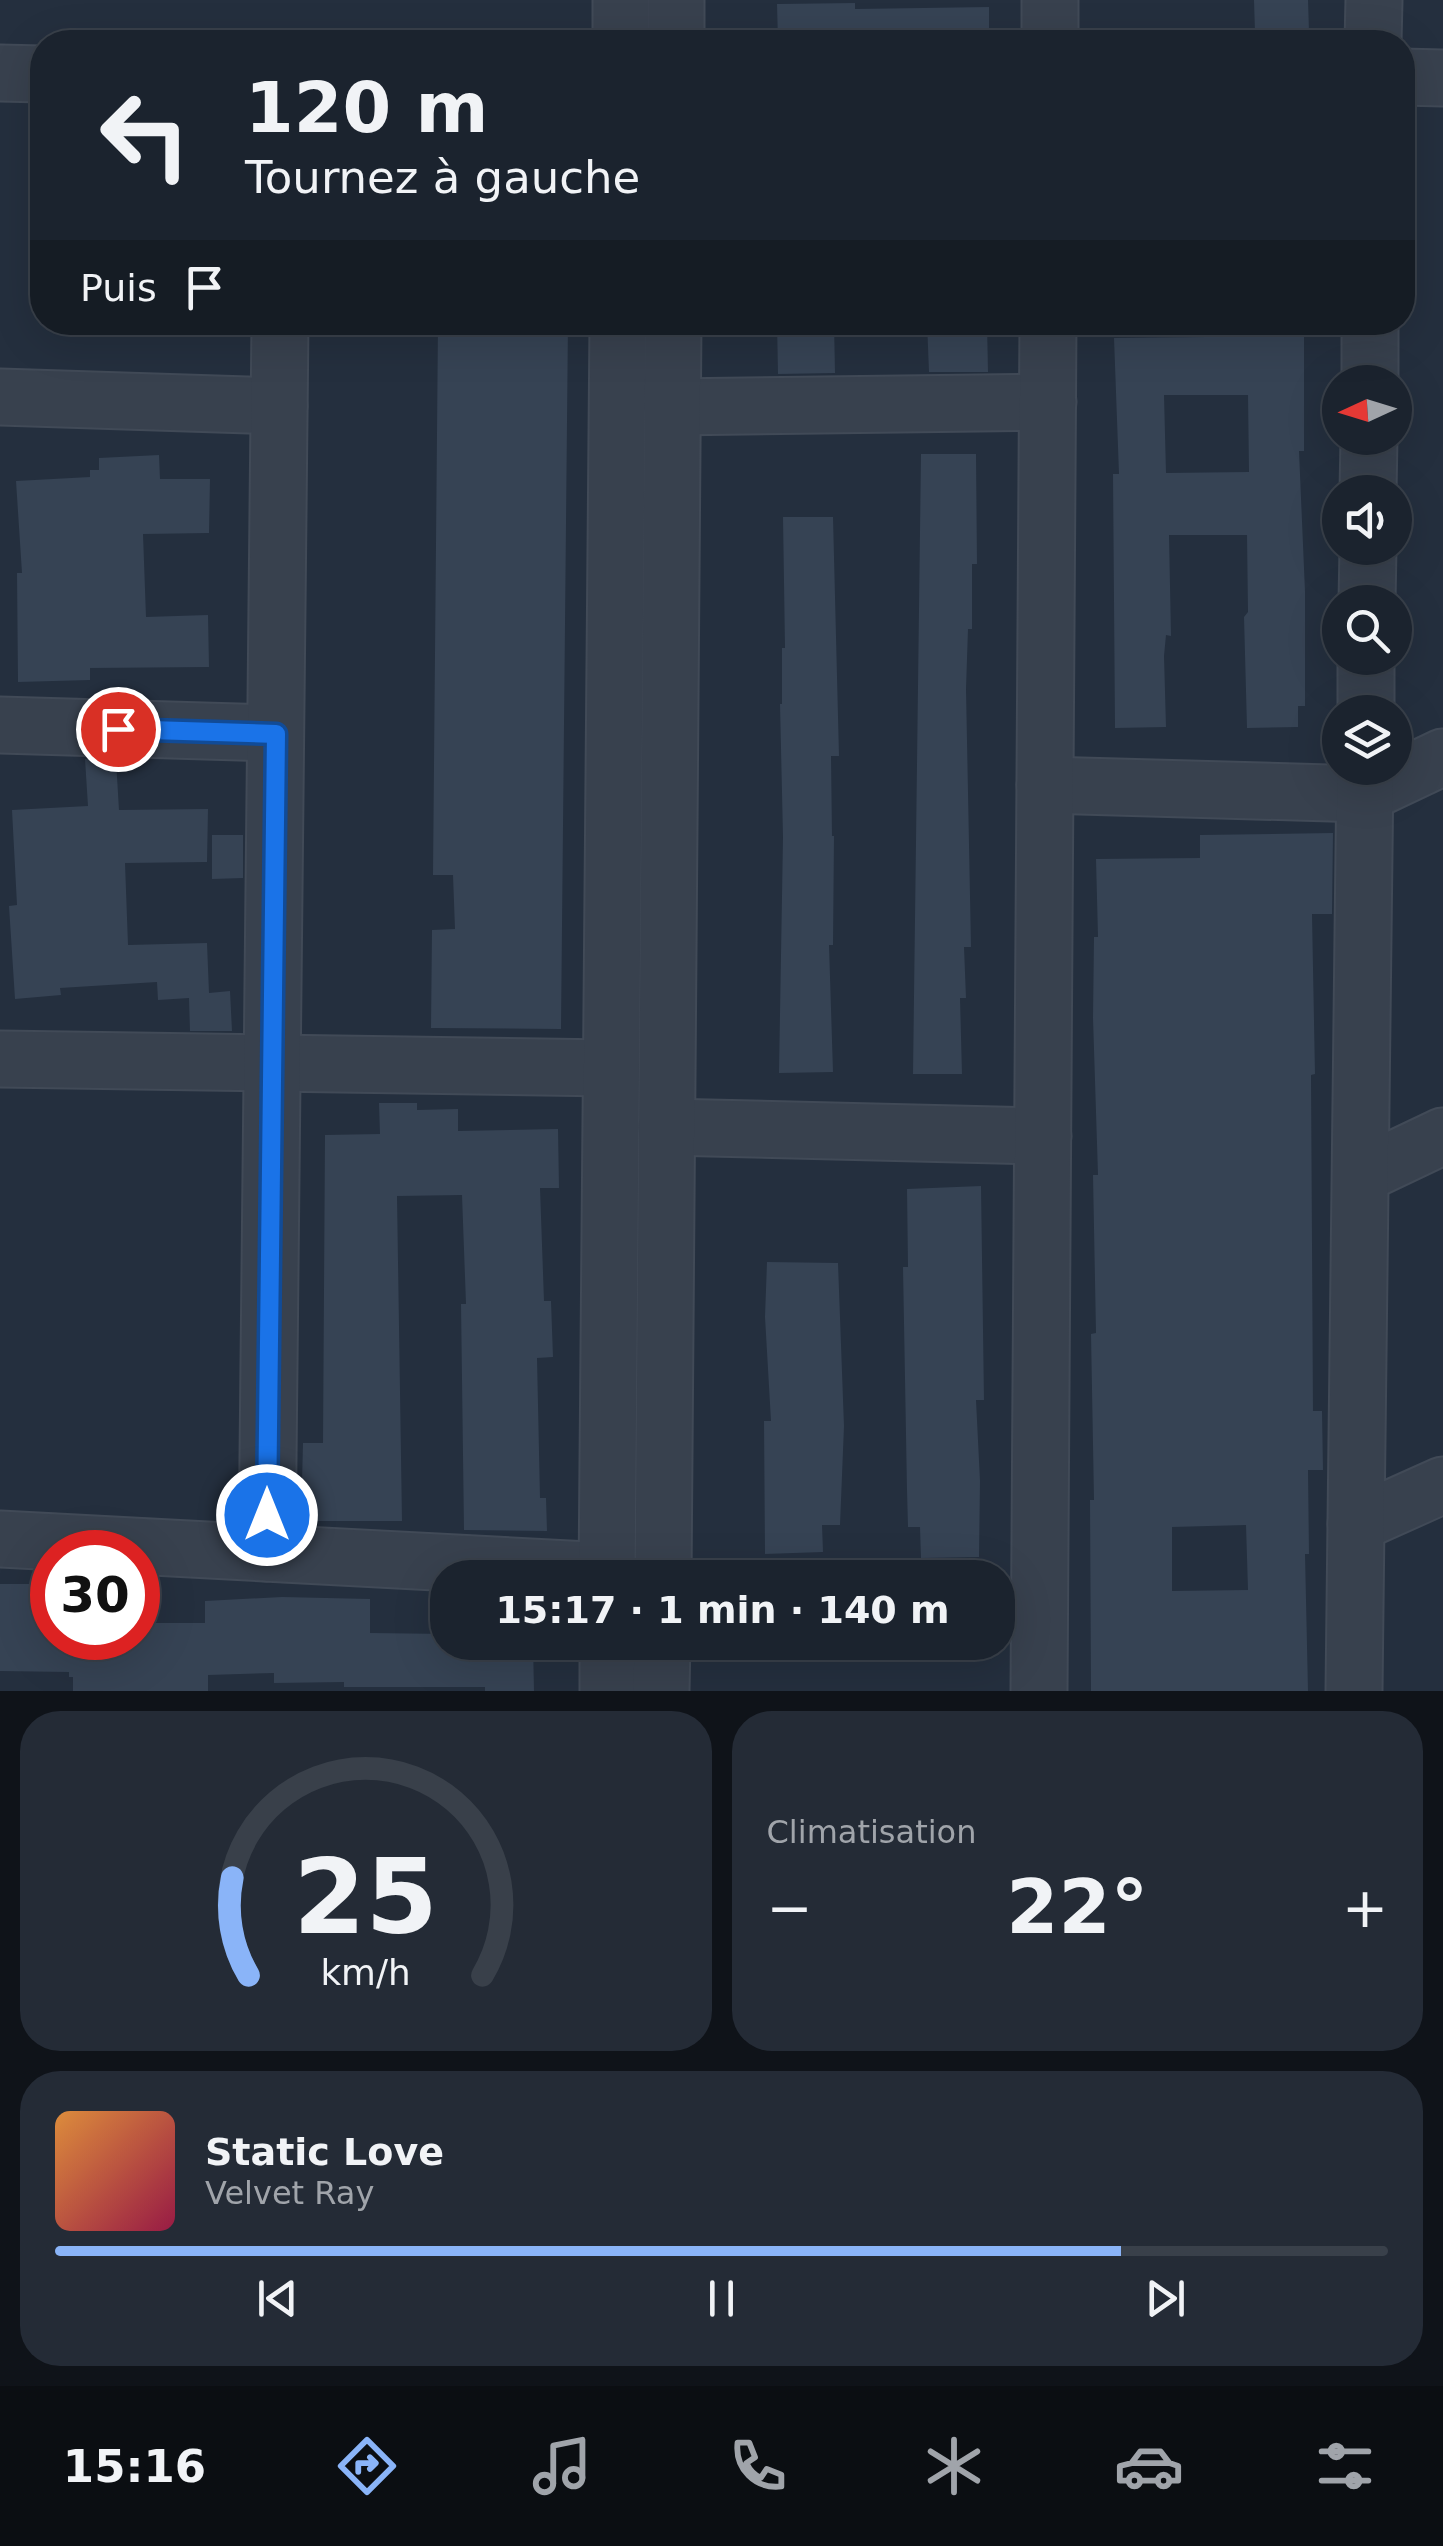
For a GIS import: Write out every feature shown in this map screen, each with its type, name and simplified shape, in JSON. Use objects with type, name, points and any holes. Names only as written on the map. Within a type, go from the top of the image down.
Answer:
[{"type":"street","points":[[621,30],[622,0]]},
{"type":"street","points":[[676,0],[676,30]]},
{"type":"street","points":[[1050,0],[1050,30]]},
{"type":"street","points":[[1373,30],[1374,0]]},
{"type":"street","points":[[0,73],[30,74]]},
{"type":"street","points":[[1415,78],[1443,78]]},
{"type":"street","points":[[267,1552],[280,335]]},
{"type":"street","points":[[607,1560],[618,335]]},
{"type":"street","points":[[663,1560],[673,335]]},
{"type":"street","points":[[1038,1691],[1048,335]]},
{"type":"street","points":[[1370,335],[1370,365]]},
{"type":"street","points":[[0,397],[279,406]]},
{"type":"street","points":[[672,406],[1048,402]]},
{"type":"street","points":[[0,725],[276,734]]},
{"type":"street","points":[[1412,767],[1443,757]]},
{"type":"street","points":[[1045,785],[1322,782]]},
{"type":"street","points":[[1354,1691],[1365,785]]},
{"type":"street","points":[[0,1059],[610,1068]]},
{"type":"street","points":[[666,1128],[1043,1136]]},
{"type":"street","points":[[1361,1175],[1443,1136]]},
{"type":"street","points":[[1356,1524],[1443,1485]]},
{"type":"street","points":[[0,1539],[430,1563]]},
{"type":"street","points":[[608,1660],[608,1691]]},
{"type":"street","points":[[661,1691],[662,1660]]},
{"type":"building","points":[[1254,0],[1308,0],[1309,30],[1255,30]]},
{"type":"building","points":[[855,3],[855,9],[989,7],[989,30],[778,30],[777,4]]},
{"type":"building","points":[[438,335],[568,335],[561,1029],[431,1028],[432,930],[455,929],[453,875],[433,875]]},
{"type":"building","points":[[777,335],[834,335],[835,373],[778,374]]},
{"type":"building","points":[[928,335],[987,335],[988,372],[929,372]]},
{"type":"building","points":[[1304,336],[1304,451],[1299,451],[1305,706],[1298,706],[1298,727],[1247,728],[1247,535],[1169,535],[1171,636],[1166,635],[1164,656],[1166,727],[1115,728],[1113,474],[1119,474],[1114,338]],"holes":[[[1164,395],[1248,395],[1249,472],[1166,473]]]},
{"type":"building","points":[[921,454],[976,454],[977,564],[972,564],[972,629],[968,629],[966,689],[971,947],[964,947],[966,998],[960,998],[962,1074],[913,1074]]},
{"type":"building","points":[[159,455],[160,479],[210,479],[209,533],[143,534],[146,617],[208,615],[209,667],[90,668],[90,680],[18,682],[17,573],[22,573],[16,481],[90,477],[90,470],[99,470],[99,458]]},
{"type":"building","points":[[783,517],[833,517],[839,756],[831,756],[833,945],[829,945],[833,1072],[779,1073]]},
{"type":"building","points":[[85,759],[116,760],[119,810],[208,809],[207,862],[125,863],[128,945],[207,943],[209,993],[230,991],[232,1031],[190,1031],[189,998],[158,1000],[157,982],[60,988],[61,995],[15,999],[9,906],[17,905],[12,810],[88,806]]},
{"type":"building","points":[[1333,833],[1332,914],[1312,914],[1313,1411],[1322,1411],[1323,1470],[1308,1470],[1308,1691],[1091,1691],[1091,1334],[1096,1333],[1093,1175],[1098,1175],[1093,1018],[1094,937],[1098,937],[1096,859],[1200,858],[1200,835]],"holes":[[[1246,1525],[1248,1590],[1172,1591],[1172,1527]]]},
{"type":"building","points":[[212,835],[243,835],[243,878],[212,879]]},
{"type":"building","points":[[379,1103],[417,1103],[417,1110],[458,1109],[458,1131],[558,1129],[559,1188],[540,1188],[544,1301],[551,1301],[553,1357],[537,1358],[540,1498],[546,1498],[547,1531],[464,1530],[461,1304],[466,1304],[462,1195],[397,1196],[402,1521],[301,1521],[303,1443],[323,1443],[325,1135],[380,1134]]},
{"type":"building","points":[[981,1186],[984,1400],[976,1400],[979,1557],[921,1558],[920,1527],[908,1527],[903,1267],[908,1267],[907,1189]]},
{"type":"building","points":[[767,1262],[838,1263],[844,1426],[840,1525],[822,1525],[823,1552],[765,1554],[764,1421],[771,1421],[765,1317]]},
{"type":"building","points":[[0,1584],[30,1584],[30,1660],[160,1660],[160,1623],[205,1623],[205,1601],[282,1597],[370,1599],[370,1633],[430,1634],[430,1660],[533,1660],[534,1691],[344,1687],[344,1682],[274,1683],[274,1673],[208,1675],[208,1691],[73,1691],[69,1672],[0,1671]]},
{"type":"route","points":[[118,729],[276,734],[267,1515]]}]
